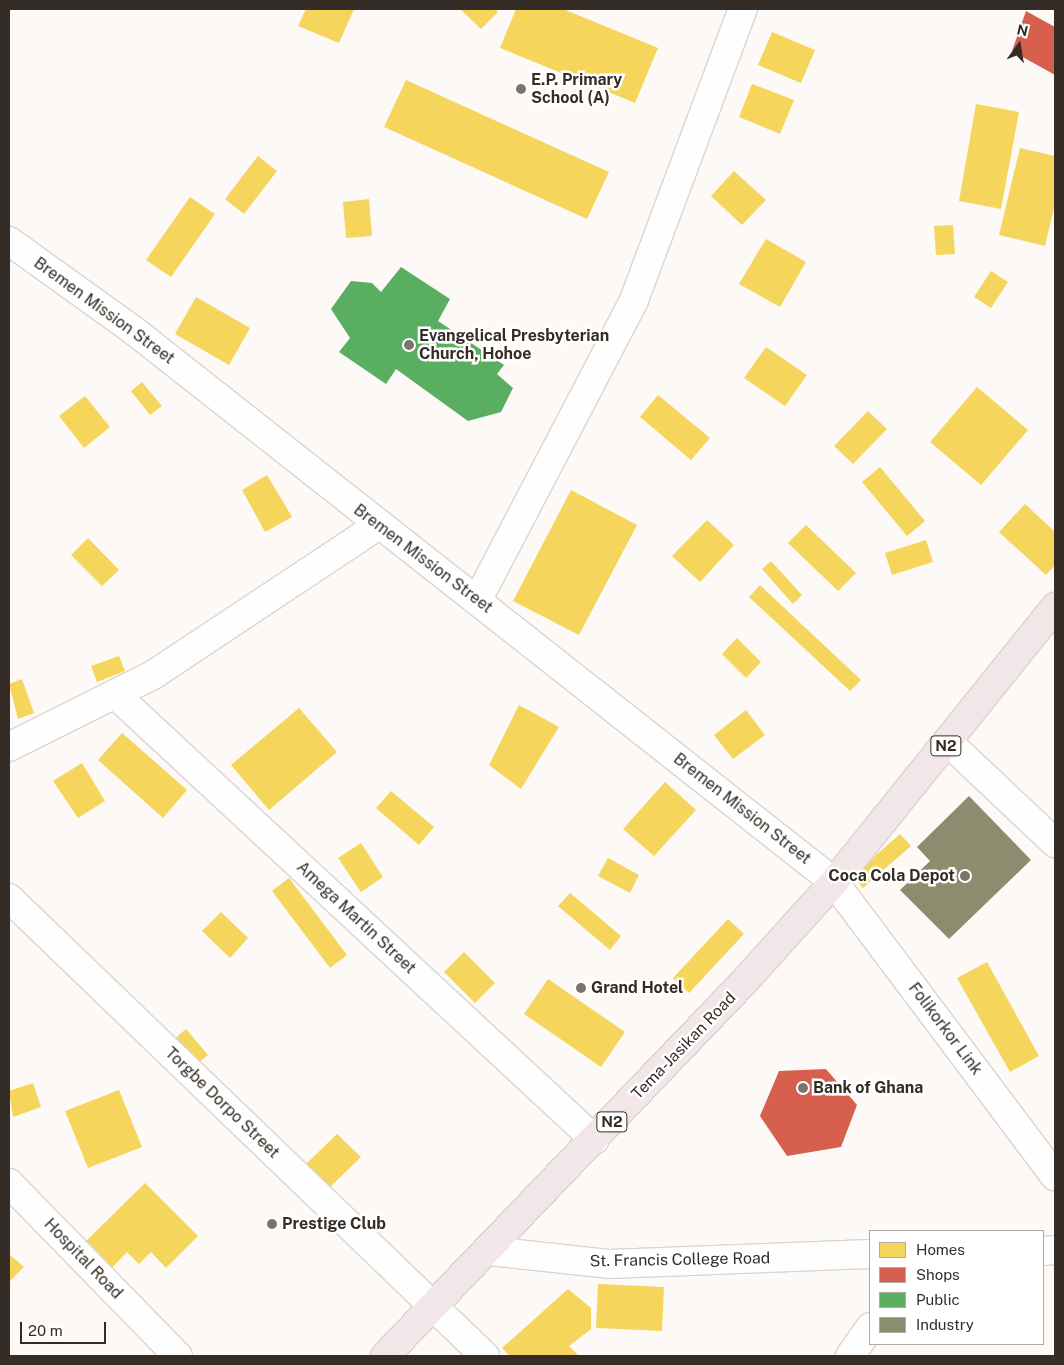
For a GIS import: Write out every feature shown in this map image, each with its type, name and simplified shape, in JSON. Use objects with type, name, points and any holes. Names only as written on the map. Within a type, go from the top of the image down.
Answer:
[{"type":"highway","name":"N2","points":[[834,882],[948,743],[1055,607]]},
{"type":"highway","name":"Tema-Jasikan Road","points":[[385,1356],[490,1251],[834,882]]},
{"type":"street","points":[[478,599],[634,300],[743,9]]},
{"type":"street","name":"Bremen Mission Street","points":[[9,241],[133,330],[377,526],[478,599],[834,882]]},
{"type":"street","points":[[9,747],[117,696],[377,526]]},
{"type":"street","name":"Amega Martin Street","points":[[117,696],[595,1140]]},
{"type":"street","points":[[948,743],[1055,843]]},
{"type":"street","name":"Folikorkor Link","points":[[834,882],[1055,1176]]},
{"type":"street","name":"Torgbe Dorpo Street","points":[[9,898],[485,1356]]},
{"type":"street","name":"Hospital Road","points":[[9,1183],[178,1356]]},
{"type":"street","name":"St. Francis College Road","points":[[490,1251],[610,1264],[869,1254]]},
{"type":"street","points":[[850,1356],[869,1328]]},
{"type":"building: Homes","points":[[306,9],[354,9],[339,43],[298,26]]},
{"type":"building: Homes","points":[[460,9],[495,9],[498,12],[481,29]]},
{"type":"building: Homes","points":[[516,9],[563,9],[658,48],[635,103],[500,48]]},
{"type":"building: Homes","points":[[772,32],[815,50],[801,83],[758,65]]},
{"type":"building: Homes","points":[[406,80],[609,172],[587,219],[384,127]]},
{"type":"building: Homes","points":[[752,84],[794,100],[780,134],[739,117]]},
{"type":"building: Homes","points":[[976,104],[1019,112],[1001,209],[959,201]]},
{"type":"building: Homes","points":[[1020,148],[1055,156],[1055,204],[1045,246],[999,235]]},
{"type":"building: Homes","points":[[258,156],[277,171],[244,214],[225,199]]},
{"type":"building: Homes","points":[[734,171],[766,200],[742,225],[711,196]]},
{"type":"building: Homes","points":[[190,197],[215,214],[171,277],[146,260]]},
{"type":"building: Homes","points":[[369,199],[372,236],[346,238],[343,202]]},
{"type":"building: Homes","points":[[953,225],[955,254],[936,255],[934,226]]},
{"type":"building: Homes","points":[[766,239],[806,262],[780,307],[739,284]]},
{"type":"building: Homes","points":[[991,271],[1008,282],[991,308],[974,297]]},
{"type":"building: Homes","points":[[196,297],[250,328],[229,365],[175,334]]},
{"type":"building: Homes","points":[[766,347],[807,375],[785,406],[744,378]]},
{"type":"building: Homes","points":[[142,382],[162,406],[150,415],[131,391]]},
{"type":"building: Homes","points":[[977,387],[1028,430],[981,485],[930,442]]},
{"type":"building: Homes","points":[[658,395],[710,438],[691,460],[640,417]]},
{"type":"building: Homes","points":[[85,396],[110,427],[84,448],[59,416]]},
{"type":"building: Homes","points":[[868,411],[887,429],[853,464],[834,446]]},
{"type":"building: Homes","points":[[880,467],[925,521],[907,536],[862,482]]},
{"type":"building: Homes","points":[[267,475],[292,517],[265,532],[242,490]]},
{"type":"building: Homes","points":[[571,490],[637,525],[579,635],[513,601]]},
{"type":"building: Homes","points":[[1025,504],[1055,532],[1055,565],[1046,575],[999,532]]},
{"type":"building: Homes","points":[[707,520],[734,545],[700,582],[672,556]]},
{"type":"building: Homes","points":[[806,525],[856,573],[838,591],[788,543]]},
{"type":"building: Homes","points":[[88,538],[119,570],[102,586],[71,555]]},
{"type":"building: Homes","points":[[926,540],[933,562],[892,575],[885,553]]},
{"type":"building: Homes","points":[[771,561],[802,595],[793,604],[762,569]]},
{"type":"building: Homes","points":[[760,585],[861,680],[850,691],[749,597]]},
{"type":"building: Homes","points":[[737,638],[761,662],[746,678],[722,654]]},
{"type":"building: Homes","points":[[119,656],[125,671],[97,682],[91,666]]},
{"type":"building: Homes","points":[[22,679],[34,713],[18,719],[9,684]]},
{"type":"building: Homes","points":[[519,705],[559,727],[521,789],[489,765]]},
{"type":"building: Homes","points":[[299,708],[337,752],[269,810],[231,765]]},
{"type":"building: Homes","points":[[746,710],[765,735],[733,759],[714,735]]},
{"type":"building: Homes","points":[[122,733],[187,790],[163,818],[98,760]]},
{"type":"building: Homes","points":[[82,763],[105,801],[78,818],[53,781]]},
{"type":"building: Homes","points":[[665,782],[696,810],[654,856],[623,829]]},
{"type":"building: Homes","points":[[391,791],[434,827],[419,845],[376,808]]},
{"type":"building: Homes","points":[[900,834],[911,846],[863,888],[852,876]]},
{"type":"building: Homes","points":[[361,843],[383,877],[361,892],[338,858]]},
{"type":"building: Homes","points":[[608,858],[639,875],[630,893],[598,876]]},
{"type":"building: Homes","points":[[289,878],[347,955],[330,968],[272,891]]},
{"type":"building: Homes","points":[[570,893],[621,936],[610,950],[558,906]]},
{"type":"building: Homes","points":[[221,912],[248,938],[230,958],[202,931]]},
{"type":"building: Homes","points":[[728,919],[744,934],[689,993],[673,978]]},
{"type":"building: Homes","points":[[464,952],[495,983],[475,1003],[444,972]]},
{"type":"building: Homes","points":[[987,962],[1039,1056],[1010,1072],[957,978]]},
{"type":"building: Homes","points":[[548,979],[625,1032],[601,1067],[524,1014]]},
{"type":"building: Homes","points":[[186,1029],[208,1055],[194,1066],[172,1041]]},
{"type":"building: Homes","points":[[33,1083],[41,1107],[13,1117],[9,1091]]},
{"type":"building: Homes","points":[[119,1090],[142,1147],[88,1168],[65,1111]]},
{"type":"building: Homes","points":[[337,1134],[361,1157],[325,1192],[301,1169]]},
{"type":"building: Homes","points":[[145,1183],[198,1236],[166,1268],[151,1252],[139,1264],[127,1252],[108,1272],[81,1246]]},
{"type":"building: Homes","points":[[9,1254],[24,1267],[9,1282]]},
{"type":"building: Homes","points":[[598,1284],[664,1287],[662,1331],[596,1328]]},
{"type":"building: Homes","points":[[568,1289],[591,1308],[591,1329],[569,1346],[579,1356],[510,1356],[502,1348]]},
{"type":"building: Shops","points":[[1026,11],[1055,27],[1055,75],[1012,51]]},
{"type":"building: Shops","points":[[826,1069],[857,1105],[841,1147],[787,1156],[760,1116],[779,1071]]},
{"type":"building: Public","name":"Evangelical Presbyterian Church, Hohoe","points":[[401,267],[450,299],[438,321],[504,365],[497,374],[513,388],[501,412],[468,421],[396,369],[386,384],[339,352],[350,338],[331,309],[351,281],[372,283],[381,292]]},
{"type":"building: Industry","name":"Coca Cola Depot","points":[[969,796],[1031,860],[949,939],[900,890],[930,861],[917,847]]},
{"type":"place","name":"E.P. Primary School (A)","points":[[521,89]]},
{"type":"place","name":"Evangelical Presbyterian Church, Hohoe","points":[[409,345]]},
{"type":"place","name":"Coca Cola Depot","points":[[965,876]]},
{"type":"place","name":"Grand Hotel","points":[[581,988]]},
{"type":"place","name":"Bank of Ghana","points":[[803,1088]]},
{"type":"place","name":"Prestige Club","points":[[272,1224]]}]
